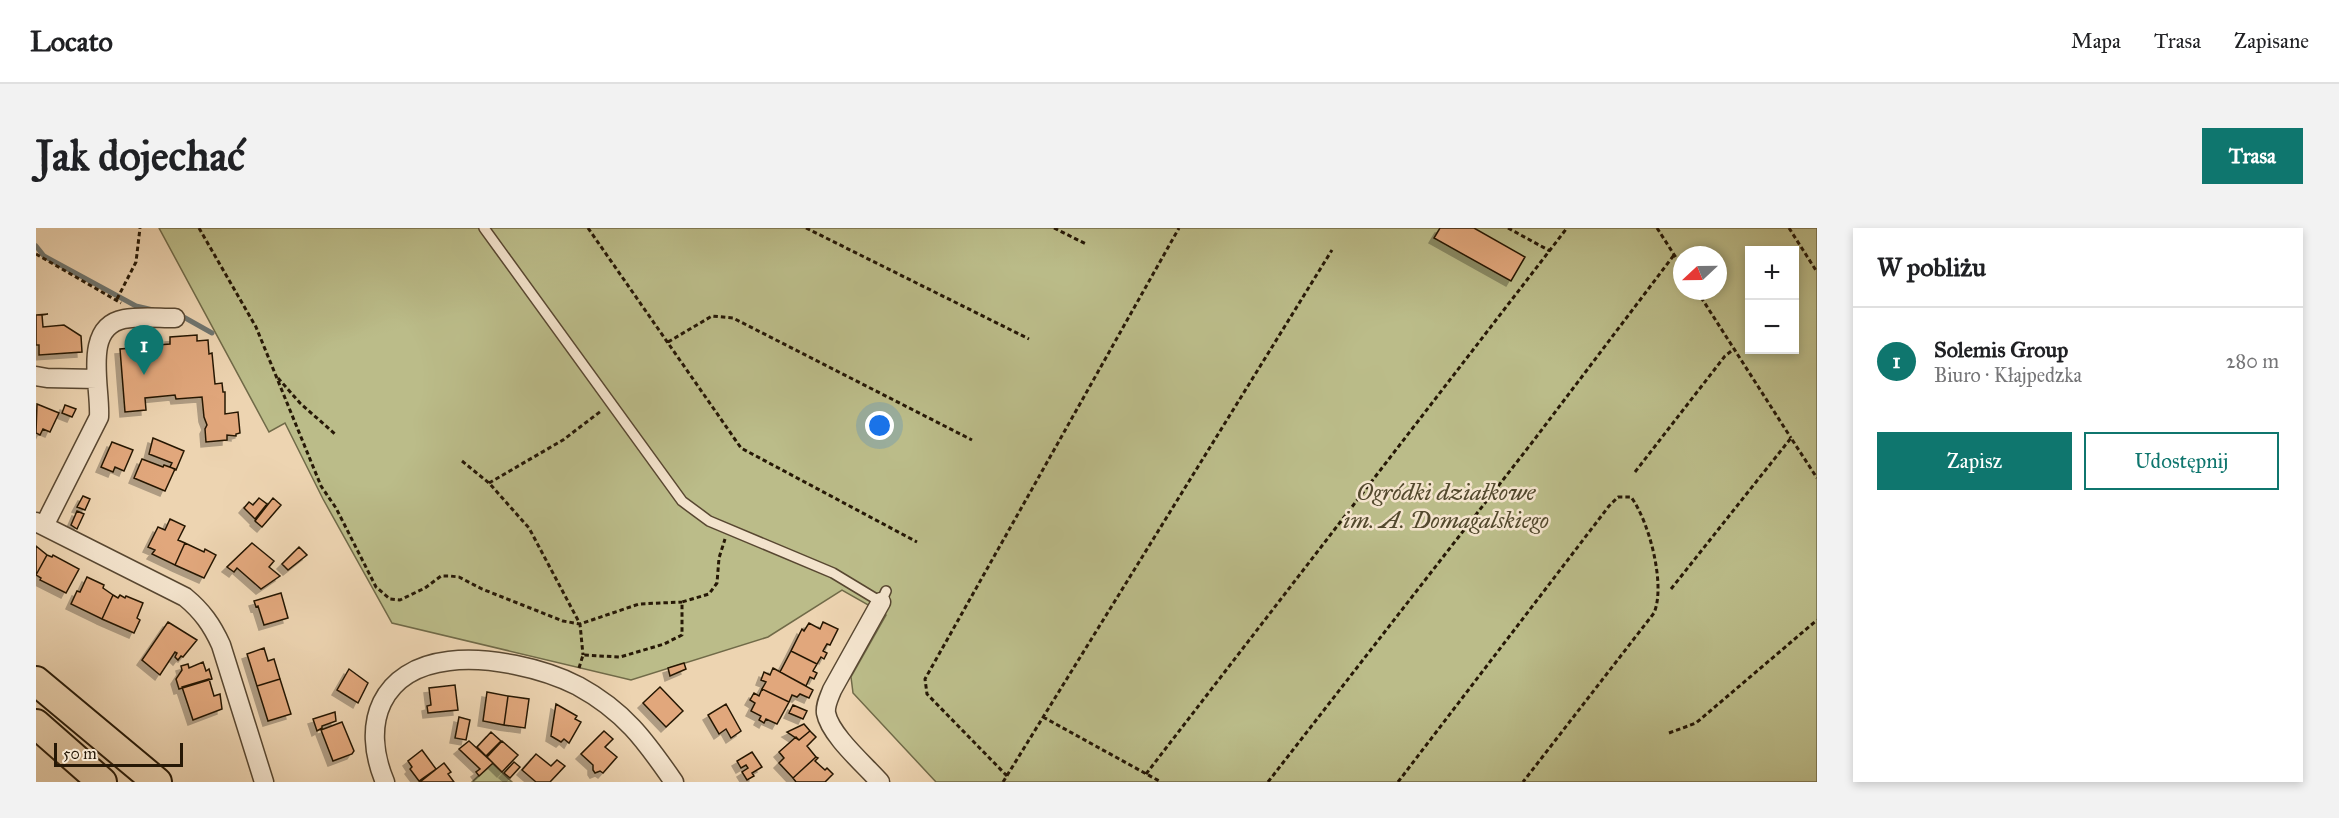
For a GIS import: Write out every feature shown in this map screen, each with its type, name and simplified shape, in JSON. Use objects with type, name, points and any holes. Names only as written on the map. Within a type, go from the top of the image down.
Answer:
[{"type":"main road","points":[[36,681],[157,782]]},
{"type":"main road","points":[[36,724],[102,782]]},
{"type":"street","points":[[175,318],[124,319],[110,323],[101,334],[97,348],[99,417],[40,524],[185,597],[201,610],[221,645],[264,782]]},
{"type":"street","points":[[36,376],[97,379]]},
{"type":"street","points":[[880,782],[834,731],[826,714],[826,704],[884,596]]},
{"type":"street","points":[[385,782],[377,764],[374,746],[375,717],[380,704],[390,690],[407,674],[449,661],[506,664],[551,675],[574,685],[625,718],[644,739],[674,782]]},
{"type":"lane","points":[[484,228],[682,501],[709,521],[884,596]]},
{"type":"path","points":[[117,300],[136,262],[140,228]]},
{"type":"path","points":[[199,228],[256,327],[321,486],[342,518],[376,587],[390,599],[400,600],[409,597],[441,576],[459,577],[563,621],[580,624],[639,604],[682,602],[709,594],[717,583],[718,558],[729,529]]},
{"type":"path","points":[[588,228],[741,448],[917,542]]},
{"type":"path","points":[[806,228],[1029,339]]},
{"type":"path","points":[[1054,228],[1086,244]]},
{"type":"path","points":[[1007,776],[927,694],[926,679],[1179,228]]},
{"type":"path","points":[[1508,228],[1550,251]]},
{"type":"path","points":[[1146,774],[1567,228]]},
{"type":"path","points":[[1657,228],[1673,253]]},
{"type":"path","points":[[1789,228],[1817,272]]},
{"type":"path","points":[[1003,782],[1332,250]]},
{"type":"path","points":[[36,254],[149,318]]},
{"type":"path","points":[[1268,782],[1534,440],[1673,256]]},
{"type":"path","points":[[1703,300],[1817,478]]},
{"type":"path","points":[[668,342],[712,316],[734,318],[972,440]]},
{"type":"path","points":[[1635,472],[1725,356],[1734,349]]},
{"type":"path","points":[[277,377],[314,417],[336,435]]},
{"type":"path","points":[[489,483],[564,440],[611,402]]},
{"type":"path","points":[[1671,589],[1791,438]]},
{"type":"path","points":[[462,461],[489,483],[530,528],[580,624],[583,655],[574,685]]},
{"type":"path","points":[[1398,782],[1609,506],[1618,497],[1630,497],[1638,507],[1647,532],[1656,568],[1658,604],[1654,613],[1523,782]]},
{"type":"path","points":[[583,655],[620,657],[664,644],[682,635],[682,602]]},
{"type":"path","points":[[1669,733],[1696,723],[1817,620]]},
{"type":"path","points":[[1043,717],[1161,782]]},
{"type":"green space","name":"Ogródki działkowe im. A. Domagalskiego","points":[[159,228],[1817,228],[1817,782],[936,782],[853,693],[851,677],[886,615],[842,590],[768,637],[631,680],[392,623],[323,499],[285,423],[269,432]]},
{"type":"green space","points":[[492,763],[512,782],[472,782]]},
{"type":"building","points":[[1440,228],[1474,228],[1525,257],[1511,281],[1434,238]]},
{"type":"building","points":[[48,314],[42,315],[43,327],[64,325],[81,336],[82,352],[39,355],[39,345],[36,345],[36,315]]},
{"type":"building","points":[[197,335],[197,341],[208,340],[209,354],[212,353],[215,384],[222,383],[223,392],[225,392],[225,414],[238,412],[240,433],[236,436],[227,435],[227,440],[206,442],[207,425],[202,397],[176,399],[175,395],[145,398],[146,410],[125,412],[120,349],[132,348],[132,340],[157,337],[158,345],[170,344],[170,337]]},
{"type":"building","points":[[37,404],[59,413],[50,432],[43,429],[40,435],[36,433]]},
{"type":"building","points":[[65,405],[76,409],[72,417],[62,413]]},
{"type":"building","points":[[153,438],[184,451],[176,470],[170,467],[172,463],[149,454]]},
{"type":"building","points":[[112,442],[133,450],[124,471],[115,467],[113,472],[101,467]]},
{"type":"building","points":[[142,459],[175,469],[165,491],[134,478]]},
{"type":"building","points":[[83,496],[90,499],[85,510],[77,507]]},
{"type":"building","points":[[259,498],[267,504],[255,519],[244,508],[249,502],[253,505]]},
{"type":"building","points":[[273,498],[281,505],[262,527],[255,521]]},
{"type":"building","points":[[77,511],[84,514],[77,529],[71,525]]},
{"type":"building","points":[[170,519],[185,526],[178,540],[185,543],[175,565],[152,554],[155,550],[148,547],[158,527],[165,530]]},
{"type":"building","points":[[185,543],[216,555],[204,578],[175,565]]},
{"type":"building","points":[[252,543],[274,561],[269,567],[280,576],[261,589],[237,568],[234,572],[227,567]]},
{"type":"building","points":[[36,546],[47,555],[36,575]]},
{"type":"building","points":[[299,547],[307,555],[288,570],[282,564]]},
{"type":"building","points":[[47,555],[52,557],[53,555],[79,569],[66,593],[40,580],[41,578],[36,575]]},
{"type":"building","points":[[87,577],[104,585],[103,588],[113,595],[102,619],[71,604]]},
{"type":"building","points":[[281,593],[288,618],[264,625],[254,601]]},
{"type":"building","points":[[113,595],[118,598],[120,595],[125,598],[126,596],[143,603],[137,618],[140,620],[134,633],[102,619]]},
{"type":"building","points":[[168,622],[197,640],[178,660],[175,652],[160,675],[142,660]]},
{"type":"building","points":[[823,622],[838,629],[830,645],[827,644],[823,651],[827,653],[824,659],[821,657],[817,664],[791,651],[802,629],[804,631],[809,623],[820,629]]},
{"type":"building","points":[[264,648],[268,661],[274,659],[280,679],[257,686],[247,654]]},
{"type":"building","points":[[791,651],[817,664],[813,671],[817,673],[814,679],[810,677],[806,686],[780,672]]},
{"type":"building","points":[[203,662],[206,671],[209,669],[212,679],[179,689],[176,679],[182,670],[181,666],[188,664],[189,668]]},
{"type":"building","points":[[684,663],[686,669],[670,676],[668,668]]},
{"type":"building","points":[[773,668],[813,690],[809,698],[800,694],[797,697],[792,695],[789,702],[762,689],[766,682],[761,680],[764,672],[770,675]]},
{"type":"building","points":[[349,669],[368,683],[358,703],[337,690]]},
{"type":"building","points":[[209,679],[214,696],[220,694],[222,709],[193,720],[182,687]]},
{"type":"building","points":[[280,679],[291,714],[268,721],[257,686]]},
{"type":"building","points":[[455,685],[458,710],[428,713],[427,706],[431,705],[429,688]]},
{"type":"building","points":[[660,687],[683,711],[666,727],[643,703]]},
{"type":"building","points":[[762,689],[789,702],[777,724],[766,719],[764,723],[759,720],[761,716],[751,711],[755,703],[750,700],[754,693],[759,696]]},
{"type":"building","points":[[487,692],[508,696],[504,725],[483,721]]},
{"type":"building","points":[[508,696],[529,699],[525,728],[504,725]]},
{"type":"building","points":[[556,704],[577,716],[575,719],[581,722],[569,743],[564,739],[561,742],[551,736]]},
{"type":"building","points":[[726,704],[741,731],[731,738],[726,729],[719,734],[708,715]]},
{"type":"building","points":[[793,705],[807,711],[803,719],[789,713]]},
{"type":"building","points":[[335,712],[336,721],[322,726],[317,731],[313,719]]},
{"type":"building","points":[[459,717],[470,720],[466,740],[455,738]]},
{"type":"building","points":[[342,722],[354,751],[352,754],[333,761],[321,730]]},
{"type":"building","points":[[804,724],[810,731],[799,740],[787,732]]},
{"type":"building","points":[[604,731],[613,739],[605,747],[617,757],[603,773],[600,771],[595,773],[593,765],[581,754]]},
{"type":"building","points":[[810,731],[816,737],[807,746],[816,757],[793,778],[779,763],[784,758],[779,752],[796,737],[799,740]]},
{"type":"building","points":[[491,732],[501,741],[486,756],[477,747]]},
{"type":"building","points":[[469,741],[493,763],[479,776],[476,772],[480,769],[459,749]]},
{"type":"building","points":[[502,741],[518,755],[502,772],[487,757]]},
{"type":"building","points":[[422,750],[436,769],[419,781],[410,769],[412,767],[408,761]]},
{"type":"building","points":[[752,752],[762,767],[752,773],[754,776],[747,780],[742,772],[748,768],[746,765],[741,768],[737,761]]},
{"type":"building","points":[[536,754],[551,766],[557,760],[565,766],[550,782],[536,782],[522,770]]},
{"type":"building","points":[[816,757],[818,758],[815,761],[833,774],[825,782],[796,782],[793,778]]},
{"type":"building","points":[[514,762],[520,767],[510,778],[504,773]]},
{"type":"building","points":[[444,763],[451,772],[448,774],[454,782],[420,782]]},
{"type":"waterway","points":[[36,246],[44,256],[136,306],[153,310]]},
{"type":"waterway","points":[[180,315],[212,333]]},
{"type":"place","name":"Solemis Group","points":[[144,375]]}]
